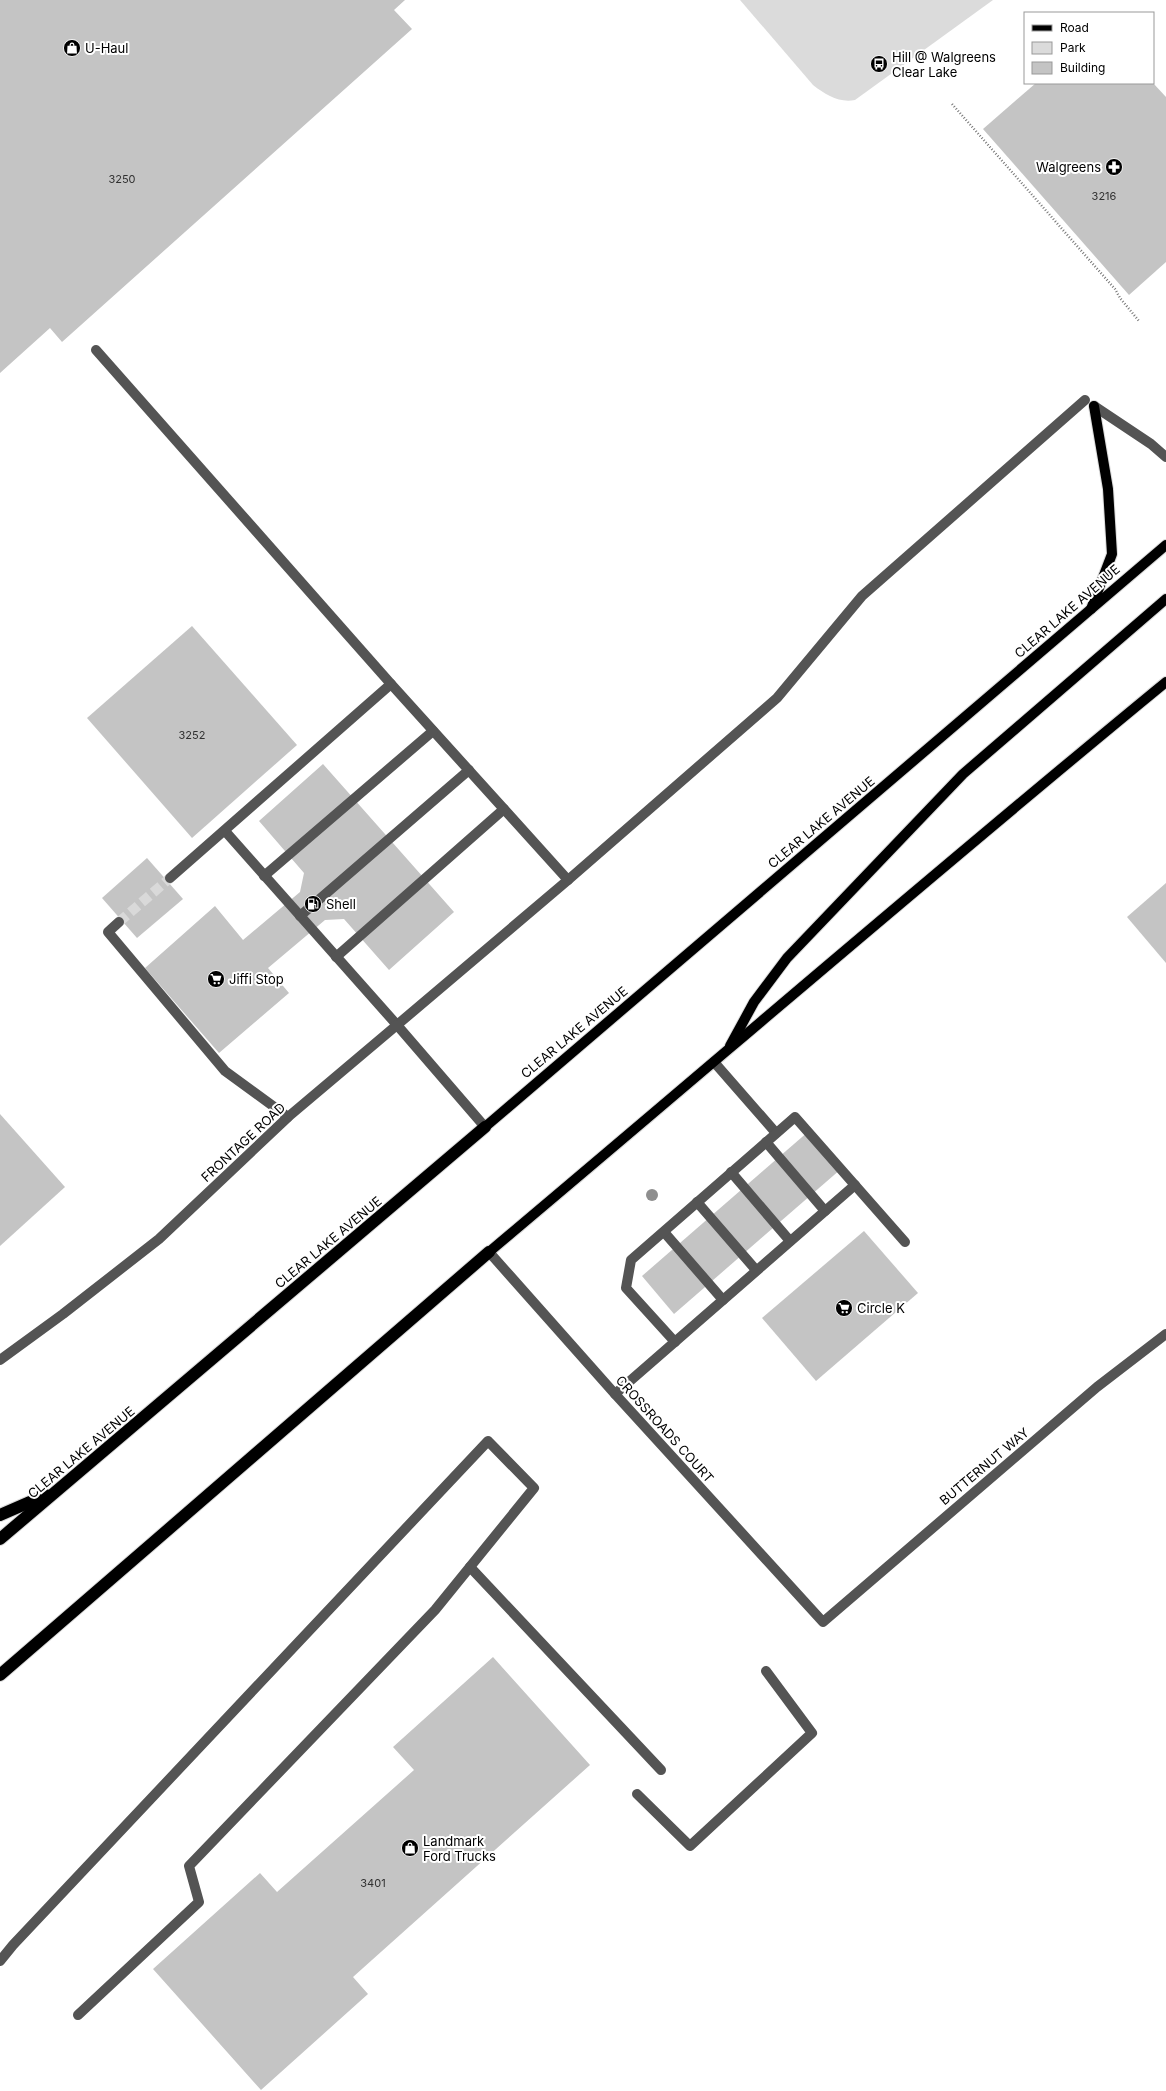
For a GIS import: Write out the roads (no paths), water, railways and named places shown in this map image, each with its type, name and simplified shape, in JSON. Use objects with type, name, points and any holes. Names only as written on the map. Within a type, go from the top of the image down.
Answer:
[{"type":"highway","name":"CLEAR LAKE AVENUE","points":[[0,1539],[485,1127]]},
{"type":"highway","points":[[0,1675],[489,1252]]},
{"type":"highway","points":[[0,1515],[57,1490]]},
{"type":"main road","points":[[1091,610],[1112,554],[1108,489],[1094,406]]},
{"type":"main road","name":"CLEAR LAKE AVENUE","points":[[485,1127],[1091,610],[1166,544]]},
{"type":"main road","points":[[728,1051],[754,1002],[787,958],[963,774],[1166,599]]},
{"type":"main road","points":[[489,1252],[728,1051],[945,864],[1166,682]]},
{"type":"street","points":[[96,350],[390,684],[568,880]]},
{"type":"street","name":"FRONTAGE ROAD","points":[[0,1360],[63,1314],[159,1239],[288,1117],[568,880],[777,698],[862,596],[1085,400]]},
{"type":"street","points":[[1094,406],[1151,444],[1166,457]]},
{"type":"street","points":[[170,878],[390,684]]},
{"type":"street","points":[[264,876],[433,731]]},
{"type":"street","points":[[300,916],[469,770]]},
{"type":"street","points":[[336,957],[504,809]]},
{"type":"street","points":[[225,831],[485,1127]]},
{"type":"street","points":[[119,922],[108,932],[225,1071],[288,1117]]},
{"type":"street","points":[[714,1062],[776,1133]]},
{"type":"street","points":[[675,1342],[626,1288],[631,1260],[796,1116],[905,1242]]},
{"type":"street","points":[[766,1142],[825,1211]]},
{"type":"street","points":[[731,1172],[790,1240]]},
{"type":"street","points":[[615,1394],[790,1240],[855,1185]]},
{"type":"street","points":[[697,1202],[756,1270]]},
{"type":"street","points":[[664,1232],[723,1300]]},
{"type":"street","name":"CROSSROADS COURT","points":[[489,1252],[615,1394],[823,1622]]},
{"type":"street","name":"BUTTERNUT WAY","points":[[823,1622],[1097,1387],[1166,1334]]},
{"type":"street","points":[[0,1961],[13,1945],[488,1441],[534,1488],[435,1610],[189,1866],[199,1902],[78,2015]]},
{"type":"street","points":[[470,1567],[661,1770]]},
{"type":"street","points":[[637,1794],[690,1846],[812,1733],[766,1671]]},
{"type":"tunnel","points":[[119,922],[170,878]]},
{"type":"place","name":"U-Haul","points":[[72,48]]},
{"type":"place","name":"Hill @ Walgreens Clear Lake","points":[[879,64]]},
{"type":"place","name":"Walgreens","points":[[1114,167]]},
{"type":"place","name":"Shell","points":[[313,904]]},
{"type":"place","name":"Jiffi Stop","points":[[216,979]]},
{"type":"place","name":"Circle K","points":[[844,1308]]},
{"type":"place","name":"Landmark Ford Trucks","points":[[410,1848]]}]
